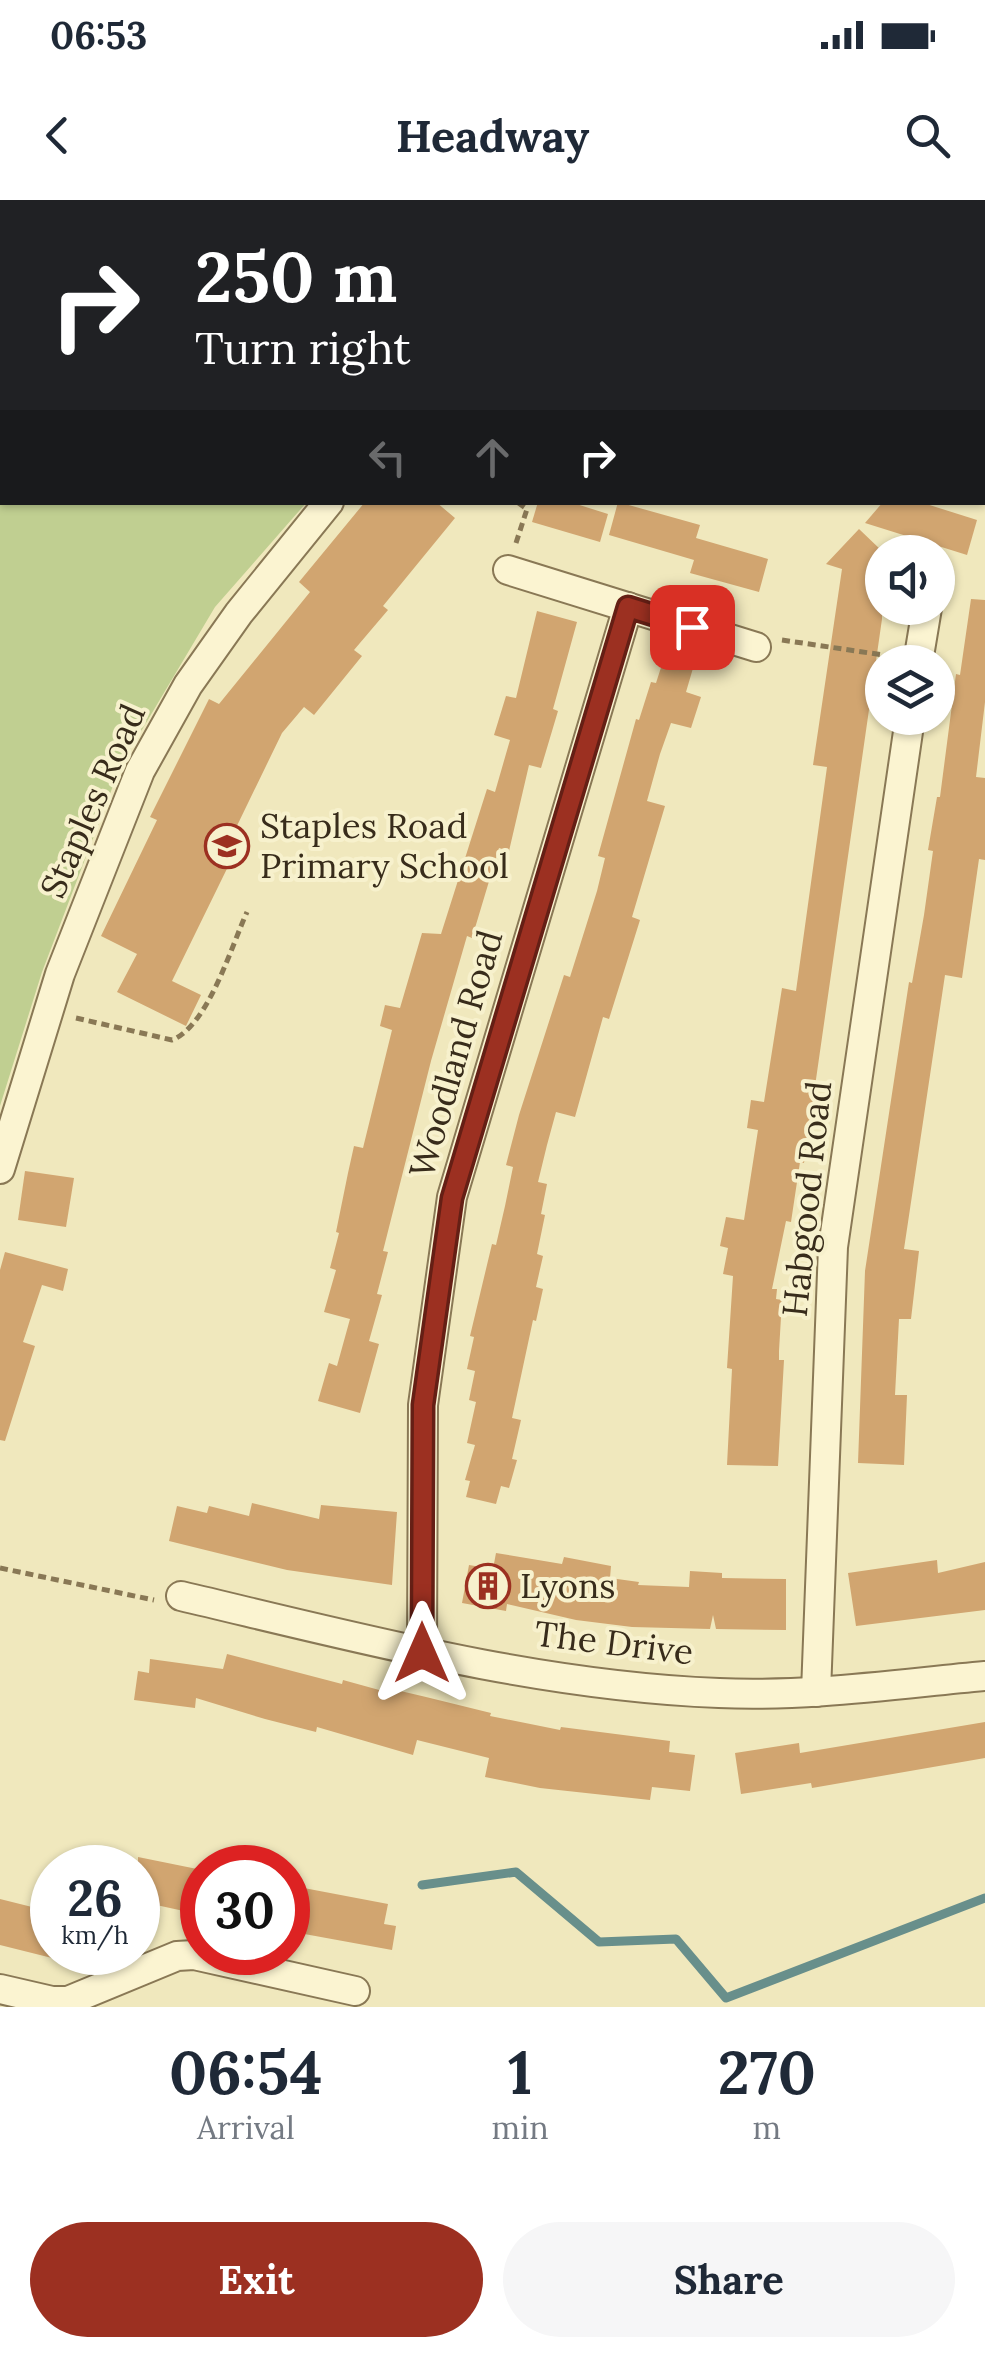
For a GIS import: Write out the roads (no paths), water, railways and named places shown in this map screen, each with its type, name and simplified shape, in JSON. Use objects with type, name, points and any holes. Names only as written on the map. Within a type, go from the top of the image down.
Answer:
[{"type":"street","name":"Staples Road","points":[[0,1169],[66,959],[140,770],[188,686],[239,613],[327,505]]},
{"type":"street","points":[[508,570],[756,646]]},
{"type":"street","name":"Woodland Road","points":[[422,1653],[423,1405],[452,1198],[628,607]]},
{"type":"street","name":"Habgood Road","points":[[816,1692],[834,1247],[908,735]]},
{"type":"street","name":"The Drive","points":[[181,1596],[422,1653],[610,1686],[722,1693],[816,1692],[985,1676]]},
{"type":"street","points":[[0,1988],[52,2001],[68,2000],[177,1956],[194,1955],[356,1991]]},
{"type":"waterway","points":[[422,1885],[516,1872],[599,1942],[676,1939],[726,1998],[985,1898]]},
{"type":"place","name":"Staples Road Primary School","points":[[227,846]]},
{"type":"place","name":"Lyons","points":[[488,1586]]}]
